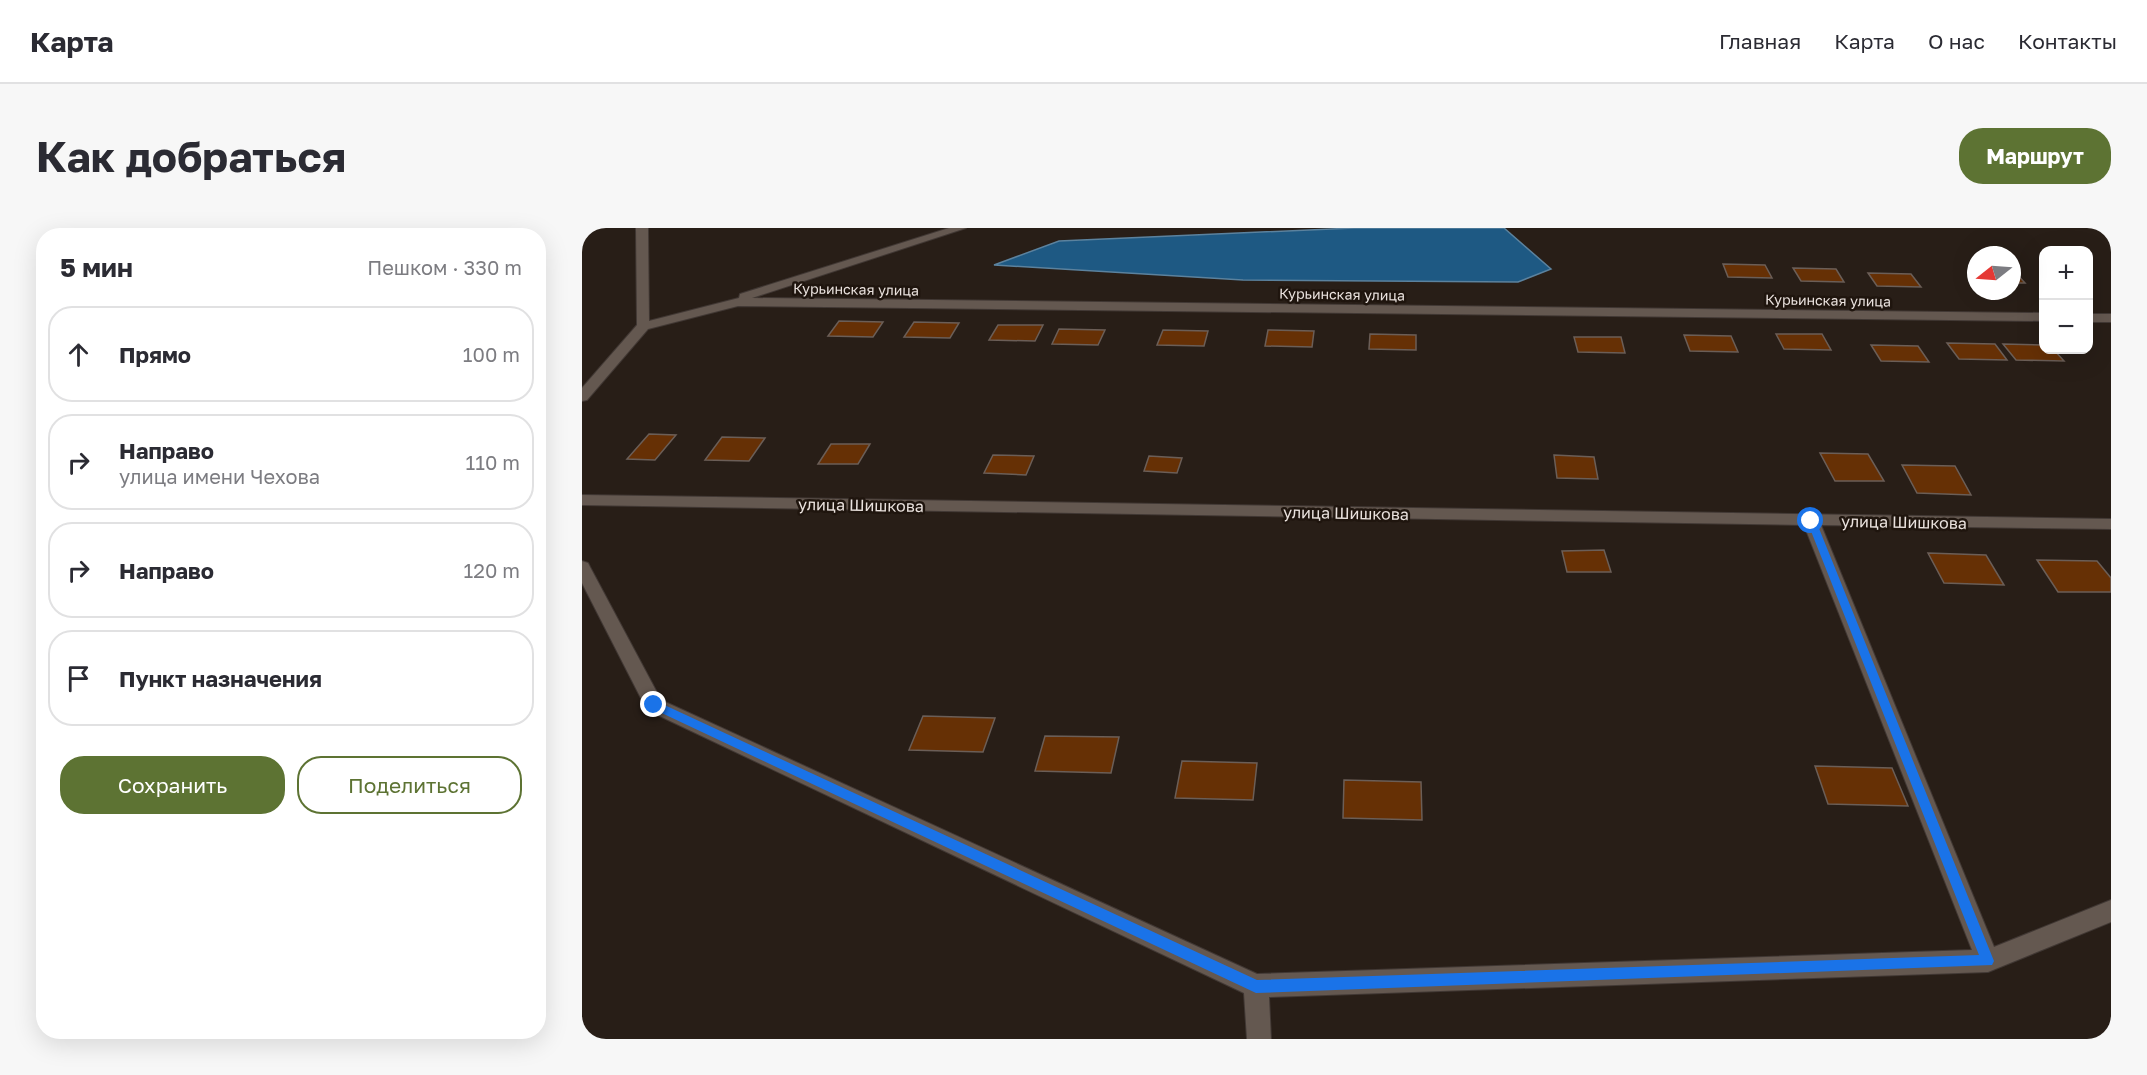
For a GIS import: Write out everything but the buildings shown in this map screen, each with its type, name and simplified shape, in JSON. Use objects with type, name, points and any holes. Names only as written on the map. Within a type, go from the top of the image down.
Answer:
[{"type":"street","points":[[582,397],[642,326],[642,228]]},
{"type":"street","points":[[698,312],[960,228]]},
{"type":"street","name":"Курьинская улица","points":[[642,326],[738,302],[2039,317]]},
{"type":"street","points":[[2093,318],[2111,318]]},
{"type":"street","name":"улица Шишкова","points":[[582,500],[2111,524]]},
{"type":"street","points":[[1811,521],[1988,961]]},
{"type":"street","points":[[582,567],[654,705],[1256,986],[1988,961],[2111,911]]},
{"type":"street","points":[[1256,986],[1259,1039]]},
{"type":"water","points":[[1354,228],[1504,228],[1551,269],[1518,282],[1243,280],[994,265],[1059,241]]},
{"type":"route","points":[[654,705],[1256,986],[1988,961],[1811,521]]}]
